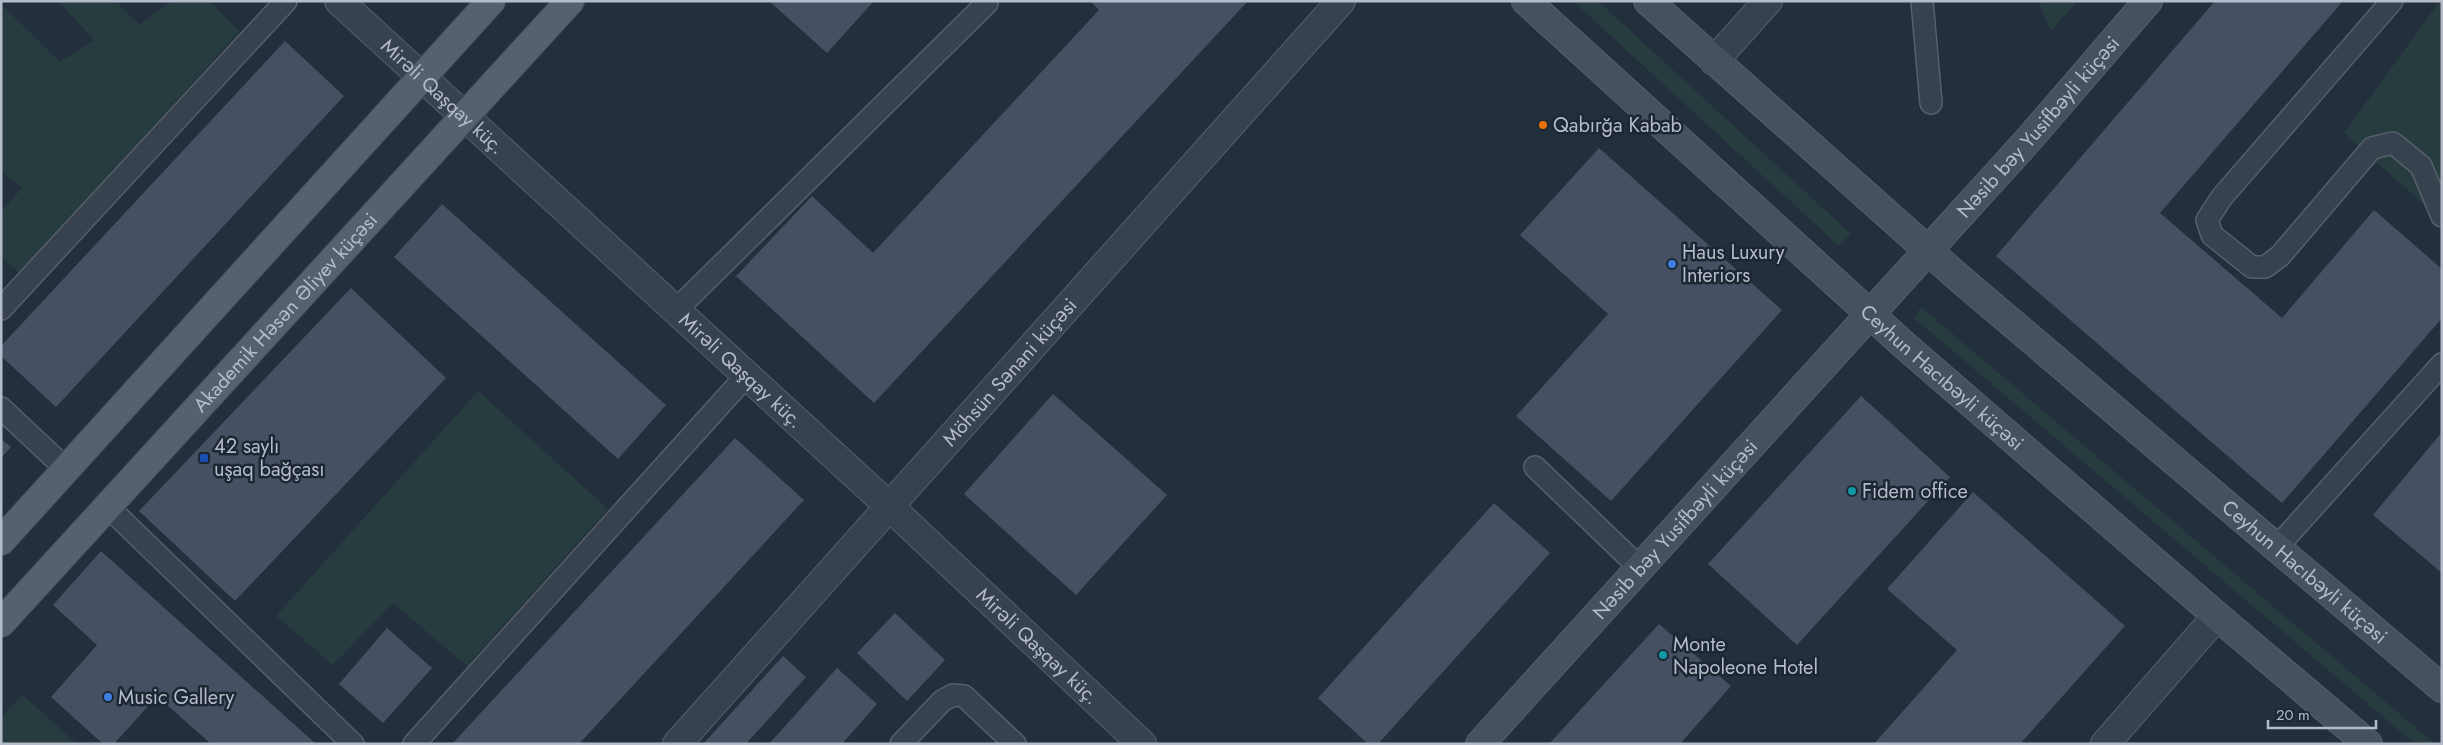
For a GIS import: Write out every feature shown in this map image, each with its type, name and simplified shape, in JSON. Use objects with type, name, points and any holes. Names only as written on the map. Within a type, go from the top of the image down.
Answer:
[{"type":"main road","points":[[1,541],[491,1]]},
{"type":"main road","name":"Akademik Həsən Əliyev küçəsi","points":[[1,623],[570,1]]},
{"type":"street","name":"Mirəli Qaşqay küç.","points":[[338,1],[465,115],[675,311],[889,506],[1142,744]]},
{"type":"street","name":"Möhsün Sənani küçəsi","points":[[677,744],[1341,1]]},
{"type":"street","name":"Ceyhun Hacıbəyli küçəsi","points":[[1526,1],[1870,314],[2217,616],[2368,744]]},
{"type":"street","name":"Ceyhun Hacıbəyli küçəsi","points":[[1648,1],[1927,251],[2278,546],[2442,688]]},
{"type":"street","points":[[1714,60],[1768,1]]},
{"type":"street","name":"Nəsib bəy Yusifbəyli küçəsi","points":[[1480,744],[1641,569],[1927,251],[2148,1]]},
{"type":"street","points":[[2105,744],[2217,616]]},
{"type":"lane","points":[[1,309],[286,1]]},
{"type":"lane","points":[[1922,1],[1931,103]]},
{"type":"lane","points":[[2392,1],[2222,197],[2207,220],[2212,235],[2252,267],[2265,267],[2280,256],[2372,148],[2393,143],[2421,166],[2442,216]]},
{"type":"lane","points":[[675,311],[987,3]]},
{"type":"lane","points":[[2278,546],[2442,364]]},
{"type":"lane","points":[[414,744],[746,376]]},
{"type":"lane","points":[[1,408],[66,469]]},
{"type":"lane","points":[[1535,467],[1641,569]]},
{"type":"lane","points":[[107,506],[353,744]]},
{"type":"lane","points":[[902,744],[942,701],[953,695],[964,696],[1015,744]]},
{"type":"green space","points":[[58,1],[116,1],[139,25],[172,1],[209,1],[240,31],[19,273],[1,257],[1,212],[22,188],[1,170],[1,4],[60,62],[94,40]]},
{"type":"green space","points":[[1573,1],[1598,1],[1851,234],[1839,246]]},
{"type":"green space","points":[[2038,1],[2078,1],[2051,31]]},
{"type":"green space","points":[[2440,1],[2442,1],[2442,221],[2344,133]]},
{"type":"green space","points":[[1921,307],[2435,744],[2415,744],[1914,318]]},
{"type":"green space","points":[[478,391],[608,509],[467,666],[393,603],[333,665],[276,616]]},
{"type":"green space","points":[[23,695],[77,744],[1,744],[1,717]]},
{"type":"building","points":[[769,1],[874,1],[827,53]]},
{"type":"building","points":[[1090,1],[1248,1],[874,403],[736,276],[812,196],[873,253],[1099,10]]},
{"type":"building","points":[[2215,1],[2343,1],[2160,213],[2282,318],[2374,210],[2442,269],[2442,318],[2282,503],[1996,256]]},
{"type":"building","points":[[285,41],[344,96],[56,407],[1,356],[1,346]]},
{"type":"building","points":[[1599,148],[1782,310],[1611,501],[1516,416],[1608,314],[1520,235]]},
{"type":"building","points":[[442,204],[666,405],[618,459],[394,257]]},
{"type":"building","points":[[351,288],[446,378],[235,601],[139,511]]},
{"type":"building","points":[[1053,394],[1167,495],[1076,595],[964,494]]},
{"type":"building","points":[[1861,396],[1950,477],[1797,645],[1708,564]]},
{"type":"building","points":[[2442,432],[2442,573],[2373,515]]},
{"type":"building","points":[[735,438],[804,500],[579,744],[452,744]]},
{"type":"building","points":[[1,439],[11,447],[1,458]]},
{"type":"building","points":[[1973,492],[2125,626],[2020,744],[1874,744],[1957,650],[1887,589]]},
{"type":"building","points":[[1494,503],[1550,553],[1378,744],[1368,744],[1318,698]]},
{"type":"building","points":[[101,551],[316,744],[211,744],[157,696],[114,744],[103,744],[51,697],[97,645],[53,605]]},
{"type":"building","points":[[895,613],[945,660],[907,701],[857,653]]},
{"type":"building","name":"Monte Napoleone Hotel","points":[[1659,624],[1731,686],[1680,744],[1549,744]]},
{"type":"building","points":[[387,628],[432,668],[383,723],[339,684]]},
{"type":"building","points":[[783,656],[806,677],[746,744],[703,744]]},
{"type":"building","points":[[837,668],[877,704],[842,744],[769,744]]},
{"type":"place","name":"Qabırğa Kabab","points":[[1543,125]]},
{"type":"place","name":"Haus Luxury Interiors","points":[[1672,264]]},
{"type":"place","name":"42 saylı uşaq bağçası","points":[[204,458]]},
{"type":"place","name":"Fidem office","points":[[1852,491]]},
{"type":"place","name":"Monte Napoleone Hotel","points":[[1663,655]]},
{"type":"place","name":"Music Gallery","points":[[108,697]]}]
